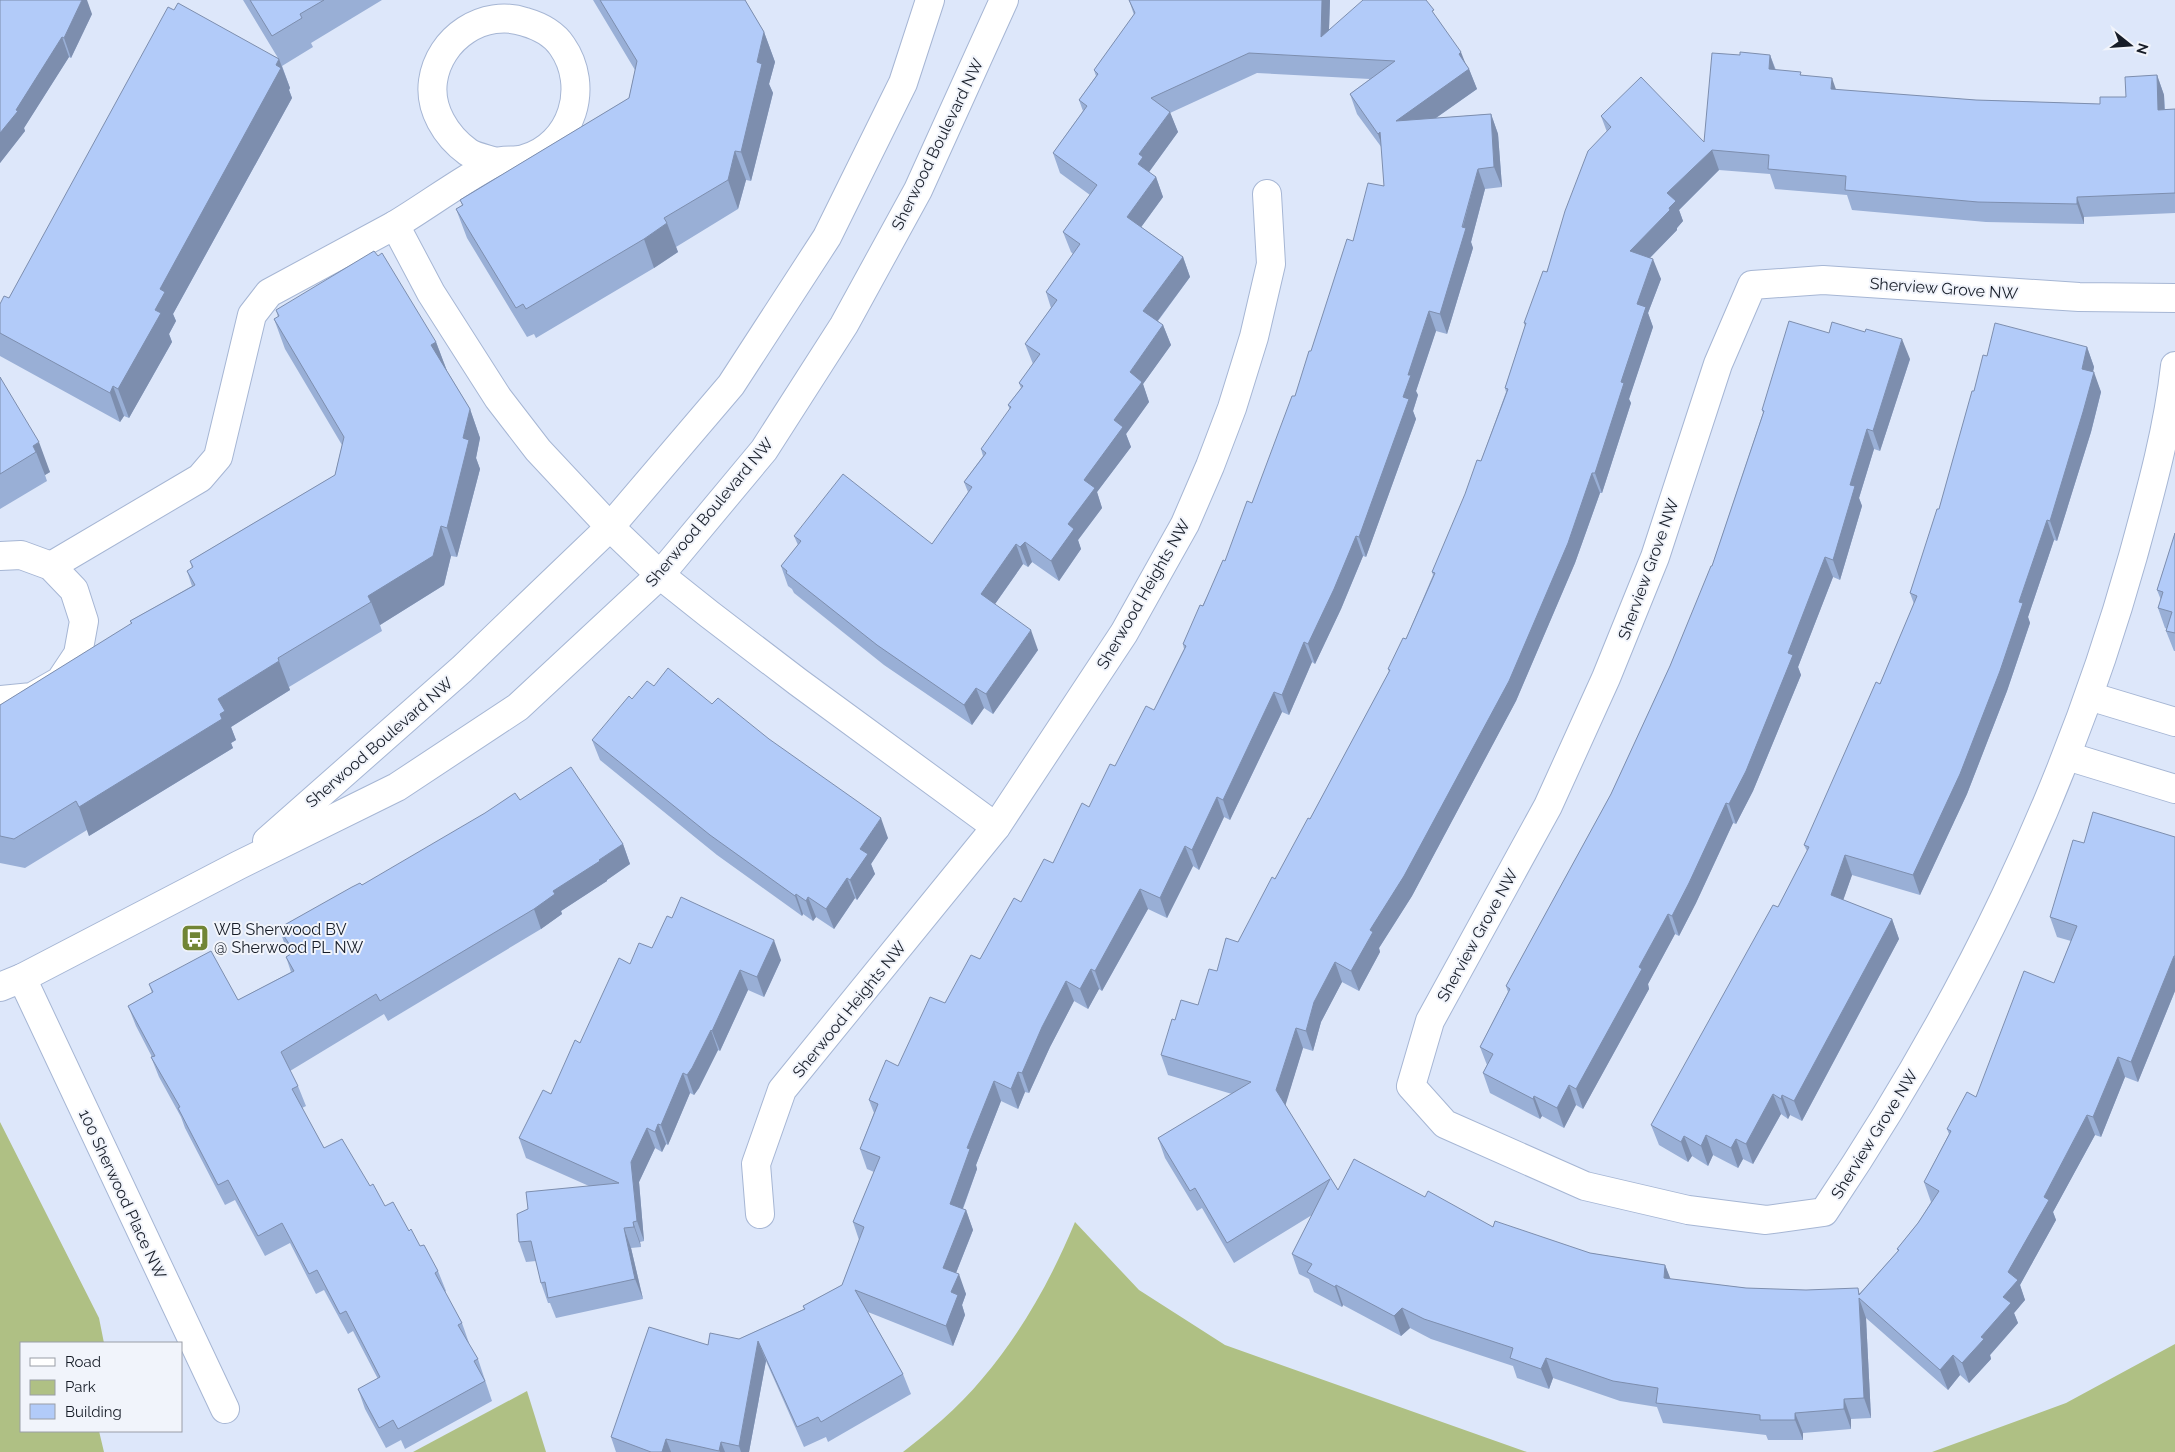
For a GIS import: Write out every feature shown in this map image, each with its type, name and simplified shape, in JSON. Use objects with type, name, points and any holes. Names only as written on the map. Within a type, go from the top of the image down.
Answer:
[{"type":"street","name":"Sherwood Boulevard NW","points":[[239,865],[462,669],[610,527],[731,385],[827,237],[902,83],[930,0]]},
{"type":"street","name":"Sherwood Boulevard NW","points":[[11,983],[239,865],[397,787],[518,707],[660,575],[764,450],[844,325],[918,190],[1004,0]]},
{"type":"street","points":[[51,566],[200,478],[218,457],[252,315],[269,293],[395,225],[496,162],[524,159],[549,147],[568,125],[576,98],[575,70],[562,45],[540,27],[514,18],[485,20],[460,33],[442,54],[433,81],[435,109],[448,134],[469,153],[496,162]]},
{"type":"street","name":"Sherwood Heights NW","points":[[760,1214],[756,1164],[782,1090],[996,827],[1124,632],[1185,524],[1207,474],[1232,408],[1254,337],[1271,264],[1267,194]]},
{"type":"street","points":[[395,225],[431,293],[498,398],[538,450],[610,527],[660,575],[798,682],[996,827]]},
{"type":"street","name":"Sherview Grove NW","points":[[2175,298],[2079,297],[1823,280],[1752,285],[1718,364],[1655,557],[1606,678],[1548,806],[1430,1021],[1411,1086],[1445,1124],[1585,1186],[1688,1210],[1766,1220],[1824,1212],[1870,1144],[1916,1068],[1978,955],[2025,856],[2067,756],[2089,696],[2121,597],[2149,496],[2172,395],[2175,366]]},
{"type":"street","points":[[0,556],[21,555],[51,566],[74,590],[84,621],[78,654],[60,681],[32,697],[0,700]]},
{"type":"street","points":[[2089,696],[2175,722]]},
{"type":"street","points":[[2067,756],[2175,788]]},
{"type":"street","name":"100 Sherwood Place NW","points":[[11,983],[225,1409]]},
{"type":"green space","points":[[0,1122],[99,1318],[104,1342],[20,1342],[20,1432],[99,1432],[104,1452],[0,1452]]},
{"type":"green space","points":[[1075,1222],[1139,1290],[1225,1345],[1527,1452],[903,1452],[963,1400],[1002,1354],[1050,1276]]},
{"type":"green space","points":[[2175,1344],[2175,1452],[1932,1452],[2066,1403]]},
{"type":"green space","points":[[527,1391],[546,1452],[413,1452]]},
{"type":"building","points":[[0,0],[82,0],[64,38],[62,37],[16,110],[18,111],[0,133]]},
{"type":"building","points":[[250,0],[324,0],[300,14],[302,18],[272,36]]},
{"type":"building","points":[[600,0],[745,0],[764,32],[757,62],[762,64],[741,152],[735,151],[728,180],[664,218],[667,223],[644,239],[526,309],[523,304],[516,308],[456,209],[463,205],[460,200],[629,98],[637,61]]},
{"type":"building","points":[[1129,0],[1322,0],[1321,37],[1363,0],[1426,0],[1461,52],[1459,54],[1469,69],[1396,121],[1491,114],[1494,167],[1478,169],[1462,227],[1466,228],[1440,314],[1429,311],[1408,375],[1411,375],[1403,397],[1409,399],[1359,537],[1356,536],[1308,644],[1304,642],[1282,695],[1274,692],[1223,800],[1217,797],[1192,850],[1185,846],[1160,898],[1140,889],[1095,971],[1091,969],[1080,989],[1066,981],[1042,1027],[1022,1073],[1018,1072],[1011,1089],[994,1081],[967,1148],[970,1149],[950,1204],[966,1210],[943,1268],[959,1274],[951,1292],[958,1295],[946,1326],[855,1290],[903,1374],[821,1422],[818,1417],[797,1427],[758,1341],[739,1446],[721,1442],[719,1451],[666,1439],[662,1452],[651,1452],[611,1437],[649,1327],[708,1345],[710,1333],[739,1339],[805,1309],[803,1306],[842,1285],[864,1227],[853,1222],[880,1157],[860,1149],[878,1104],[869,1100],[886,1060],[898,1066],[930,997],[945,1003],[971,955],[980,959],[1014,898],[1021,902],[1044,859],[1053,863],[1082,803],[1089,807],[1110,764],[1115,766],[1146,706],[1154,710],[1186,646],[1183,644],[1200,605],[1203,606],[1223,560],[1225,561],[1247,501],[1252,503],[1292,396],[1295,396],[1347,239],[1353,241],[1368,183],[1384,186],[1380,132],[1378,134],[1350,94],[1395,61],[1249,53],[1151,98],[1170,112],[1139,154],[1143,157],[1138,164],[1156,177],[1127,217],[1183,257],[1143,311],[1163,325],[1130,372],[1142,382],[1114,420],[1123,427],[1084,480],[1095,488],[1068,524],[1074,529],[1051,561],[1025,542],[1020,547],[1016,544],[981,594],[1031,630],[986,694],[976,688],[964,705],[877,645],[786,573],[787,571],[781,566],[801,541],[794,536],[843,474],[932,544],[972,487],[964,482],[986,453],[981,449],[1011,407],[1008,405],[1023,386],[1019,383],[1040,354],[1025,344],[1057,300],[1046,292],[1080,244],[1063,232],[1097,185],[1053,153],[1087,106],[1079,100],[1098,74],[1094,70],[1135,13]]},
{"type":"building","points":[[178,3],[279,59],[276,65],[281,68],[160,289],[165,292],[155,310],[161,313],[118,389],[113,386],[110,393],[0,333],[0,304],[4,296],[9,298],[168,7],[174,10]]},
{"type":"building","points":[[1740,52],[1770,55],[1769,69],[1801,72],[1800,75],[1832,78],[1831,89],[1976,100],[2100,104],[2100,97],[2126,97],[2125,77],[2157,75],[2158,110],[2175,109],[2175,193],[2077,197],[2077,204],[1978,202],[1845,190],[1846,176],[1768,169],[1769,155],[1712,150],[1667,193],[1676,201],[1669,208],[1670,210],[1630,251],[1653,259],[1637,304],[1646,307],[1621,382],[1624,383],[1595,473],[1592,473],[1568,543],[1509,681],[1404,876],[1370,930],[1373,932],[1351,971],[1335,962],[1314,1002],[1306,1031],[1296,1028],[1276,1090],[1338,1190],[1354,1159],[1425,1197],[1428,1191],[1493,1227],[1495,1221],[1590,1253],[1665,1265],[1664,1278],[1746,1288],[1806,1290],[1858,1288],[1859,1295],[1899,1250],[1897,1249],[1918,1223],[1939,1191],[1924,1182],[1951,1131],[1947,1129],[1967,1092],[1976,1097],[2024,971],[2054,983],[2077,926],[2050,917],[2073,840],[2084,843],[2093,812],[2175,837],[2175,956],[2131,1062],[2118,1057],[2093,1117],[2087,1115],[2044,1197],[2049,1200],[2008,1272],[2018,1280],[2003,1297],[2011,1303],[1981,1337],[1984,1339],[1962,1363],[1953,1355],[1940,1370],[1859,1298],[1864,1398],[1844,1399],[1844,1409],[1795,1413],[1795,1420],[1760,1420],[1760,1415],[1656,1403],[1658,1388],[1613,1381],[1546,1358],[1541,1369],[1510,1358],[1513,1348],[1424,1319],[1402,1308],[1394,1316],[1336,1285],[1335,1287],[1307,1272],[1312,1264],[1292,1254],[1330,1179],[1227,1243],[1195,1188],[1190,1191],[1158,1138],[1251,1082],[1161,1055],[1172,1019],[1175,1020],[1181,1000],[1198,1005],[1209,969],[1217,971],[1226,938],[1238,942],[1272,877],[1275,879],[1308,818],[1310,819],[1390,670],[1388,669],[1403,638],[1406,639],[1435,573],[1432,572],[1465,494],[1477,460],[1481,461],[1508,389],[1505,388],[1526,323],[1524,323],[1543,271],[1547,272],[1565,211],[1588,151],[1611,127],[1601,116],[1641,77],[1704,142],[1712,53],[1740,55]]},
{"type":"building","points":[[374,251],[378,256],[382,253],[436,342],[431,345],[470,409],[463,438],[469,440],[447,528],[441,526],[433,556],[368,596],[371,602],[278,658],[279,661],[218,699],[225,711],[220,714],[222,719],[79,807],[76,801],[14,839],[0,836],[0,705],[132,623],[130,621],[195,585],[187,571],[193,567],[190,561],[335,475],[344,437],[274,319],[279,316],[276,310]]},
{"type":"building","points":[[1789,321],[1829,333],[1832,322],[1865,332],[1866,329],[1902,339],[1873,431],[1867,429],[1850,485],[1855,486],[1833,560],[1825,557],[1788,653],[1793,655],[1746,771],[1729,804],[1726,803],[1672,916],[1668,914],[1639,967],[1642,969],[1576,1089],[1569,1085],[1557,1108],[1534,1096],[1533,1099],[1483,1073],[1493,1054],[1480,1047],[1510,989],[1506,986],[1611,794],[1670,666],[1712,566],[1764,411],[1762,410]]},
{"type":"building","points":[[1995,323],[2087,347],[2082,369],[2094,372],[2050,521],[2047,520],[2019,602],[2023,603],[2000,671],[1960,774],[1913,875],[1845,855],[1831,895],[1892,919],[1794,1101],[1782,1095],[1781,1099],[1773,1094],[1746,1144],[1736,1139],[1731,1148],[1706,1135],[1701,1146],[1684,1136],[1681,1142],[1651,1125],[1773,905],[1778,907],[1809,847],[1804,845],[1876,682],[1880,684],[1917,596],[1910,593],[1937,509],[1939,509],[1972,391],[1974,391],[1983,355],[1987,356]]},
{"type":"building","points":[[0,377],[39,442],[33,446],[36,452],[0,474]]},
{"type":"building","points":[[2175,533],[2175,633],[2166,631],[2172,612],[2158,608],[2163,592],[2157,590]]},
{"type":"building","points":[[668,668],[712,704],[718,698],[769,739],[881,818],[860,849],[868,854],[850,880],[847,878],[826,909],[808,897],[806,901],[796,894],[795,896],[710,835],[592,740],[629,696],[632,699],[647,681],[654,686]]},
{"type":"building","points":[[571,767],[623,844],[553,891],[555,894],[534,909],[380,1001],[376,994],[281,1052],[298,1086],[292,1089],[324,1148],[342,1139],[370,1186],[373,1184],[385,1206],[393,1202],[409,1231],[411,1229],[420,1246],[424,1245],[438,1271],[435,1273],[462,1323],[458,1325],[478,1359],[474,1361],[485,1381],[398,1429],[393,1420],[379,1428],[358,1389],[380,1377],[346,1311],[340,1314],[317,1270],[309,1274],[282,1223],[258,1236],[228,1180],[218,1185],[178,1108],[180,1107],[151,1057],[155,1056],[128,1006],[153,992],[149,984],[211,951],[238,1000],[294,971],[286,957],[294,952],[279,928],[352,887],[360,883],[362,885],[485,813],[515,793],[520,800]]},
{"type":"building","points":[[681,897],[774,940],[757,977],[740,970],[712,1031],[692,1068],[687,1075],[683,1073],[661,1125],[658,1124],[655,1132],[647,1128],[631,1162],[637,1221],[633,1222],[634,1227],[624,1228],[635,1279],[548,1298],[545,1282],[541,1283],[531,1241],[519,1242],[517,1214],[528,1209],[526,1192],[619,1183],[519,1138],[543,1090],[551,1094],[575,1040],[580,1043],[619,958],[630,964],[639,943],[652,948],[667,916],[672,918]]},
{"type":"place","name":"WB Sherwood BV @ Sherwood PL NW","points":[[195,938]]}]
